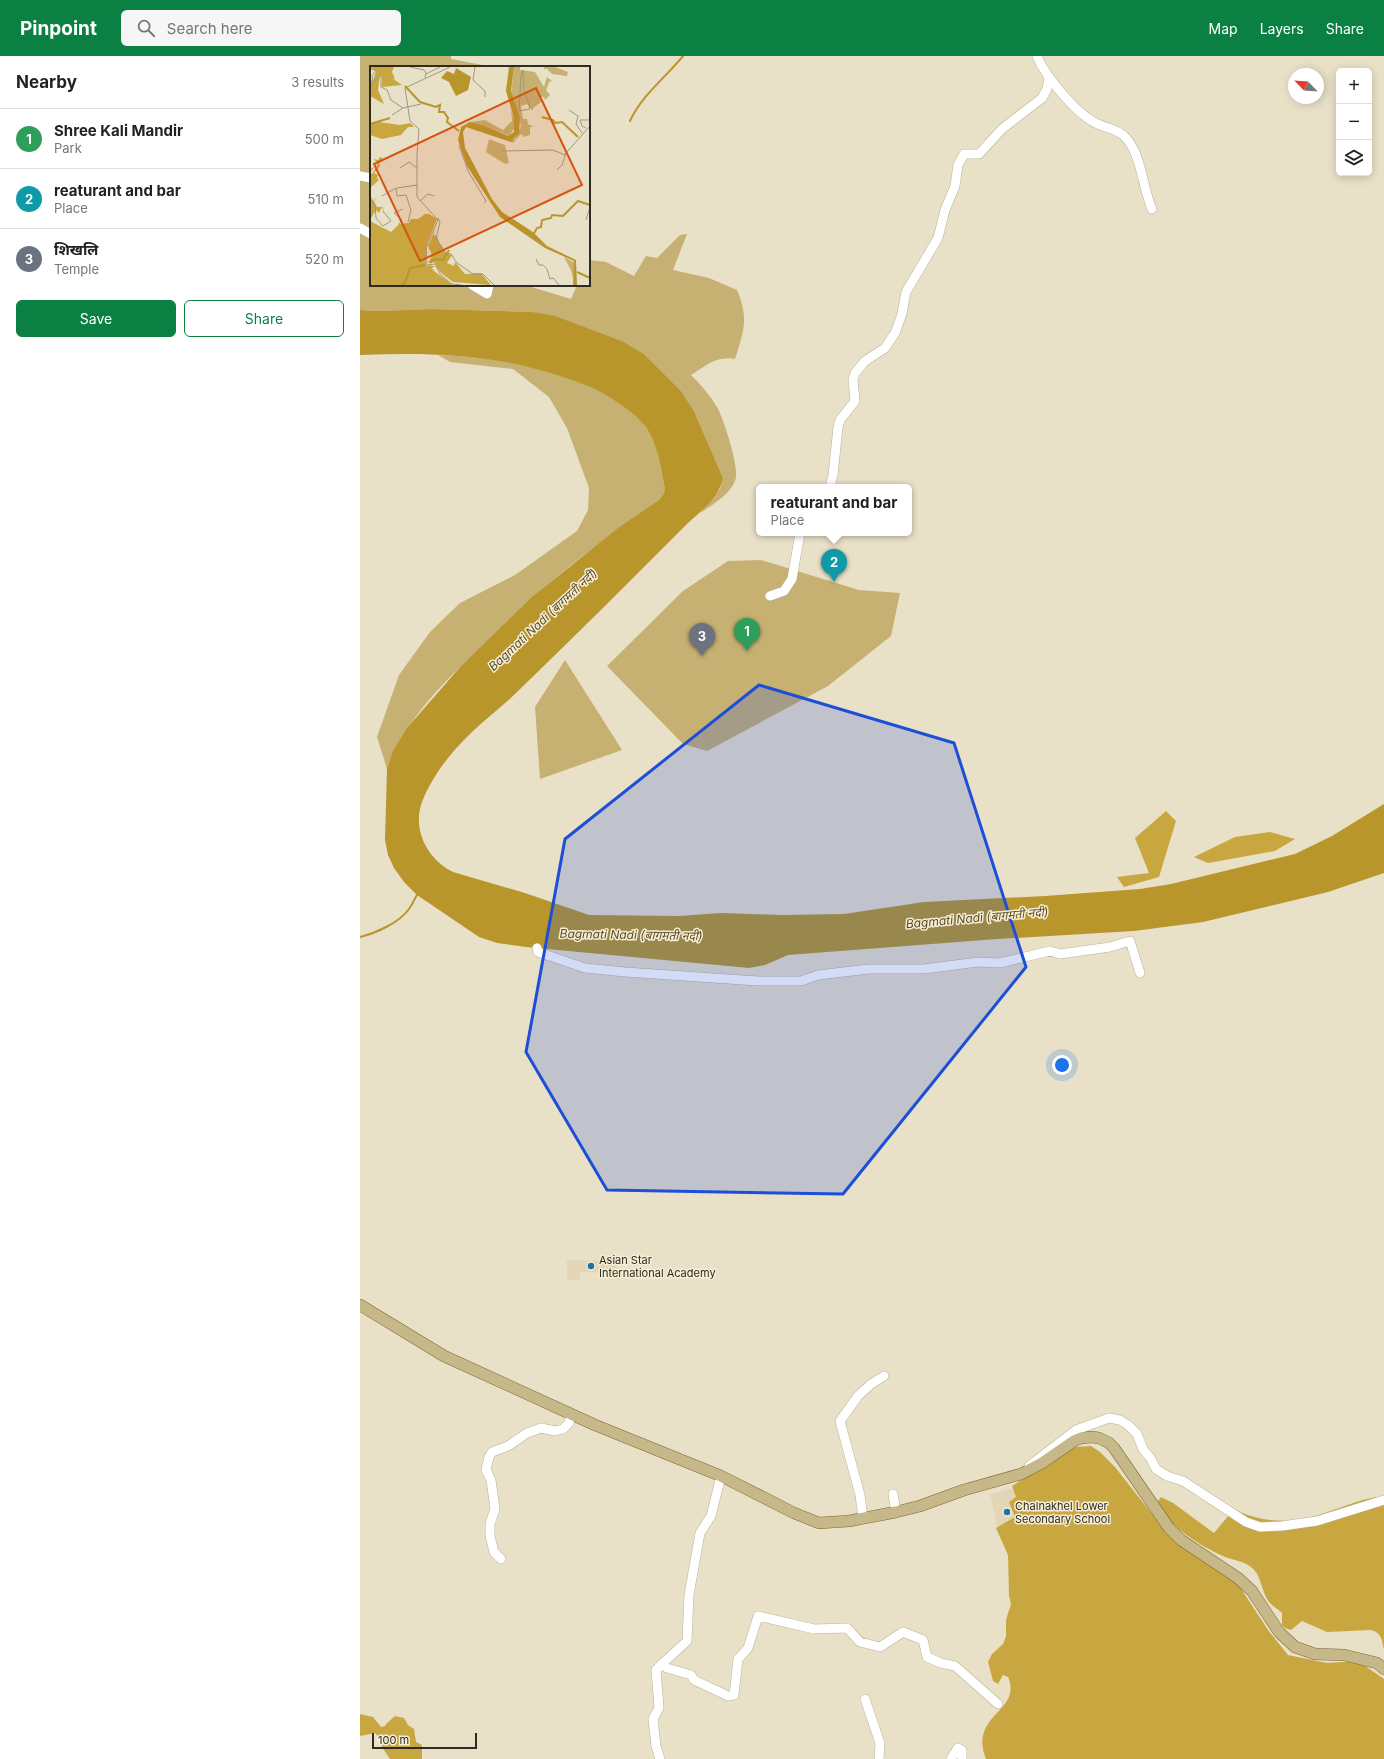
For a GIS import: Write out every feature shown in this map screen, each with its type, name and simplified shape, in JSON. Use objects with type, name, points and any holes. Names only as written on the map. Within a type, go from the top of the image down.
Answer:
[{"type":"main road","points":[[360,1305],[435,1351],[571,1414],[722,1476],[794,1513],[819,1523],[863,1519],[920,1506],[964,1490],[1021,1474],[1042,1463],[1078,1439],[1092,1436],[1102,1439],[1114,1448],[1169,1528],[1181,1540],[1238,1578],[1252,1591],[1279,1632],[1295,1647],[1314,1654],[1344,1655],[1377,1663],[1384,1669]]},
{"type":"street","points":[[1037,56],[1049,78],[1086,118],[1115,130],[1128,140],[1134,150],[1152,209]]},
{"type":"street","points":[[831,484],[840,420],[855,401],[853,380],[855,373],[865,361],[884,348],[895,333],[902,314],[906,292],[938,238],[945,210],[954,190],[956,171],[964,154],[979,154],[1002,129],[1042,98],[1047,89],[1049,78]]},
{"type":"street","points":[[360,176],[370,178]]},
{"type":"street","points":[[360,228],[370,233]]},
{"type":"street","points":[[474,286],[487,294],[489,286]]},
{"type":"street","points":[[770,596],[784,591],[792,579],[799,536]]},
{"type":"street","points":[[537,948],[538,952],[585,968],[726,980],[801,981],[818,975],[869,969],[924,969],[978,962],[1000,963],[1050,951],[1060,954],[1110,947],[1130,941],[1140,973]]},
{"type":"street","points":[[863,1519],[860,1495],[840,1421],[858,1396],[871,1384],[884,1376]]},
{"type":"street","points":[[501,1560],[494,1552],[490,1536],[490,1524],[495,1509],[492,1480],[486,1470],[489,1457],[492,1452],[508,1446],[527,1433],[541,1428],[555,1431],[563,1429],[569,1423],[571,1414]]},
{"type":"street","points":[[1021,1474],[1035,1461],[1076,1430],[1109,1418],[1120,1420],[1128,1425],[1137,1434],[1142,1449],[1151,1458],[1156,1469],[1167,1476],[1183,1481],[1246,1522],[1260,1528],[1317,1521],[1384,1500]]},
{"type":"street","points":[[660,1759],[656,1746],[653,1719],[659,1708],[656,1670],[687,1641],[689,1595],[700,1533],[711,1516],[722,1476]]},
{"type":"street","points":[[893,1494],[896,1512]]},
{"type":"street","points":[[662,1664],[667,1668],[691,1675],[694,1680],[728,1696],[734,1695],[738,1659],[748,1648],[758,1616],[814,1629],[847,1628],[860,1642],[880,1647],[903,1632],[923,1640],[927,1657],[941,1663],[955,1666],[998,1704]]},
{"type":"street","points":[[865,1699],[880,1743],[879,1759]]},
{"type":"street","points":[[950,1759],[958,1748],[962,1750],[962,1759]]},
{"type":"highlighted area","points":[[759,685],[954,743],[1026,967],[843,1194],[607,1190],[526,1052],[565,839]]},
{"type":"shaded area","points":[[360,56],[451,56],[451,59],[488,66],[370,66],[370,286],[528,286],[571,299],[577,286],[590,286],[590,260],[606,262],[634,276],[646,256],[657,258],[680,235],[687,234],[673,270],[709,278],[737,290],[743,309],[743,332],[735,359],[729,358],[717,360],[691,375],[706,391],[721,415],[735,462],[736,477],[734,483],[727,493],[700,513],[720,489],[723,478],[694,411],[681,391],[644,354],[624,342],[532,312],[431,309],[380,311],[360,310]]},
{"type":"shaded area","points":[[438,355],[487,359],[540,369],[590,386],[613,399],[639,419],[650,433],[659,456],[665,489],[659,500],[595,547],[533,597],[447,680],[418,713],[395,750],[387,769],[377,737],[399,675],[430,632],[460,603],[515,575],[577,531],[588,510],[589,488],[567,428],[549,397],[513,369],[450,362]]},
{"type":"shaded area","points":[[761,560],[859,590],[900,593],[891,636],[828,686],[707,751],[683,744],[607,666],[683,591],[728,561]]},
{"type":"shaded area","points":[[565,660],[622,750],[540,779],[535,707]]},
{"type":"shaded area","points":[[1166,811],[1176,821],[1159,877],[1124,887],[1117,877],[1149,873],[1135,838]]},
{"type":"shaded area","points":[[1270,832],[1295,839],[1275,851],[1208,863],[1194,857],[1235,837]]},
{"type":"shaded area","name":"Asian Star International Academy","points":[[567,1260],[616,1261],[616,1273],[580,1272],[580,1281],[567,1280]]},
{"type":"shaded area","points":[[1091,1446],[1100,1452],[1115,1467],[1171,1538],[1221,1571],[1240,1587],[1268,1630],[1288,1655],[1327,1663],[1358,1661],[1384,1679],[1384,1759],[986,1759],[982,1744],[984,1732],[989,1723],[1003,1706],[1011,1689],[1008,1677],[1003,1675],[998,1684],[993,1681],[988,1662],[992,1654],[1003,1644],[1006,1636],[1006,1620],[1011,1604],[1009,1596],[1008,1555],[996,1528],[1015,1517],[1009,1502],[1016,1497],[1012,1486],[1076,1447]]},
{"type":"shaded area","name":"Chalnakhel Lower Secondary School","points":[[1014,1488],[1022,1523],[998,1529],[990,1494]]},
{"type":"shaded area","points":[[1384,1496],[1384,1650],[1382,1640],[1379,1635],[1375,1631],[1371,1630],[1327,1632],[1302,1621],[1291,1630],[1285,1628],[1282,1625],[1282,1613],[1267,1599],[1257,1574],[1251,1567],[1245,1563],[1216,1553],[1186,1535],[1168,1519],[1158,1501],[1161,1497],[1173,1503],[1214,1533],[1234,1509],[1251,1516],[1269,1520],[1289,1521],[1307,1518],[1364,1500]]},
{"type":"shaded area","points":[[360,1714],[373,1717],[381,1727],[385,1726],[395,1716],[404,1718],[408,1725],[414,1729],[416,1742],[422,1745],[422,1759],[390,1759],[375,1733],[360,1736]]},
{"type":"water","name":"Bagmati Nadi (बागमती नदी)","points":[[431,309],[532,312],[555,316],[624,342],[644,354],[681,391],[694,411],[723,478],[721,486],[712,500],[579,632],[516,693],[476,728],[449,756],[426,792],[419,812],[419,822],[424,842],[429,851],[444,866],[453,872],[525,893],[589,915],[679,916],[721,913],[782,915],[844,914],[924,902],[1045,896],[1140,889],[1171,884],[1295,854],[1332,836],[1384,804],[1384,873],[1328,892],[1203,922],[1134,931],[997,939],[788,955],[765,965],[749,968],[526,947],[497,943],[479,937],[417,895],[404,882],[394,868],[388,855],[385,840],[387,769],[393,751],[407,728],[461,666],[532,597],[618,528],[659,500],[665,489],[656,448],[645,426],[636,416],[617,402],[588,386],[533,368],[484,359],[435,354],[360,355],[360,310],[380,311]]},
{"type":"waterway","points":[[630,121],[647,95],[683,56]]},
{"type":"waterway","points":[[360,937],[380,930],[399,919],[409,909],[417,895]]},
{"type":"place","name":"reaturant and bar","points":[[834,582]]},
{"type":"place","name":"Shree Kali Mandir","points":[[747,651]]},
{"type":"place","name":"शिखलि","points":[[702,656]]},
{"type":"place","name":"Asian Star International Academy","points":[[591,1266]]},
{"type":"place","name":"Chalnakhel Lower Secondary School","points":[[1007,1512]]}]
